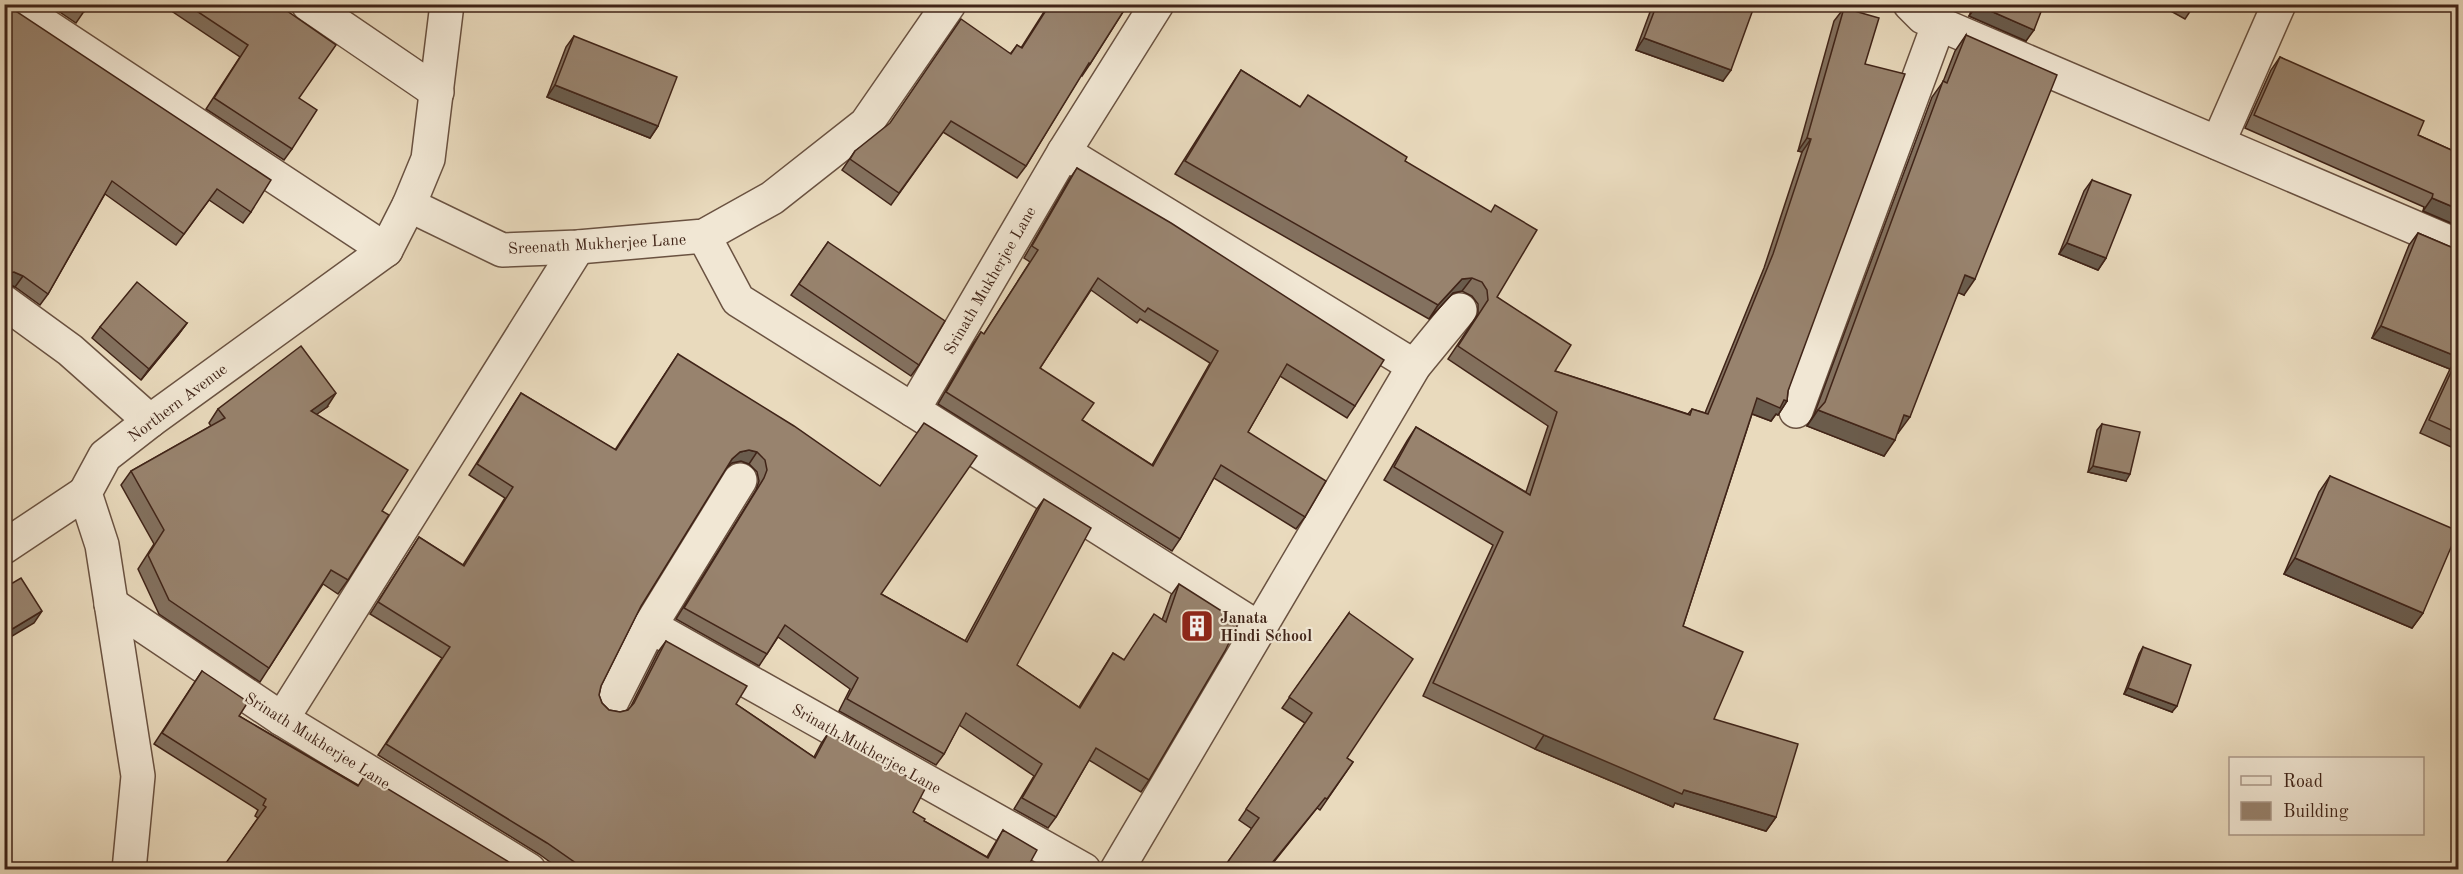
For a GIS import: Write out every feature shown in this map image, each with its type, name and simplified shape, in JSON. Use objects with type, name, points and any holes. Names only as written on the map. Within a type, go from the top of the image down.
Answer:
[{"type":"street","points":[[13,4],[386,250]]},
{"type":"street","points":[[308,4],[436,92]]},
{"type":"street","name":"Northern Avenue","points":[[86,493],[105,456],[386,250],[409,205],[428,159],[447,4]]},
{"type":"street","name":"Sreenath Mukherjee Lane","points":[[409,205],[502,250],[578,248],[704,236],[772,198],[866,124],[949,4]]},
{"type":"street","name":"Srinath Mukherjee Lane","points":[[913,410],[1064,152],[1157,4]]},
{"type":"street","points":[[1910,4],[1923,17],[2458,246]]},
{"type":"street","points":[[2218,143],[2279,4]]},
{"type":"street","points":[[1796,411],[1939,23]]},
{"type":"street","points":[[1064,152],[1414,366]]},
{"type":"street","points":[[704,236],[738,300],[1258,628]]},
{"type":"street","points":[[282,719],[578,248]]},
{"type":"street","points":[[4,302],[70,350],[150,421]]},
{"type":"street","points":[[1117,870],[1414,366],[1460,310]]},
{"type":"street","points":[[610,705],[650,626],[740,480]]},
{"type":"street","points":[[4,547],[86,493],[102,545],[138,776],[129,870]]},
{"type":"street","name":"Srinath Mukherjee Lane","points":[[111,604],[282,719],[530,870]]},
{"type":"street","name":"Srinath Mukherjee Lane","points":[[650,626],[1084,870]]},
{"type":"building","points":[[4,4],[271,180],[251,212],[217,189],[184,234],[112,181],[48,294],[23,276],[14,272],[4,274]]},
{"type":"building","points":[[73,4],[89,4],[84,12]]},
{"type":"building","points":[[186,4],[277,4],[336,45],[299,98],[317,110],[292,149],[214,98],[248,45]]},
{"type":"building","points":[[1050,4],[1128,4],[1026,166],[951,121],[899,193],[850,159],[855,151],[890,123],[961,19],[1011,54],[1017,45],[1022,48]]},
{"type":"building","points":[[1657,4],[1755,4],[1731,70],[1644,38]]},
{"type":"building","points":[[1977,4],[2044,4],[2034,30]]},
{"type":"building","points":[[1844,8],[1879,18],[1865,64],[1905,74],[1788,391],[1787,401],[1784,400],[1780,408],[1757,398],[1683,626],[1743,652],[1714,719],[1798,744],[1776,817],[1684,790],[1682,794],[1544,735],[1433,683],[1503,532],[1394,467],[1416,427],[1530,495],[1557,412],[1458,346],[1488,300],[1487,290],[1482,282],[1472,278],[1462,279],[1438,305],[1185,161],[1241,70],[1300,107],[1308,95],[1407,157],[1405,161],[1491,212],[1495,205],[1537,230],[1497,297],[1571,345],[1555,371],[1690,415],[1692,409],[1708,414],[1773,254],[1811,139],[1807,138]]},
{"type":"building","points":[[1966,35],[2057,75],[1975,279],[1965,275],[1910,417],[1904,415],[1895,440],[1818,410],[1825,402],[1943,81],[1947,83]]},
{"type":"building","points":[[574,36],[677,77],[658,126],[555,85]]},
{"type":"building","points":[[2280,57],[2424,121],[2418,135],[2458,153],[2458,209],[2432,198],[2433,194],[2254,115]]},
{"type":"building","points":[[1077,168],[1171,223],[1384,360],[1355,406],[1287,364],[1248,432],[1326,481],[1305,517],[1221,465],[1180,539],[946,392],[981,332],[984,334],[1038,250],[1032,246]],"holes":[[[1098,278],[1145,312],[1148,308],[1218,351],[1153,466],[1082,420],[1094,403],[1040,368]]]},
{"type":"building","points":[[2092,180],[2131,195],[2106,258],[2067,243]]},
{"type":"building","points":[[2418,233],[2458,250],[2458,357],[2381,326]]},
{"type":"building","points":[[828,242],[945,321],[919,365],[799,284]]},
{"type":"building","points":[[137,282],[187,323],[149,369],[100,327]]},
{"type":"building","points":[[301,346],[336,393],[311,411],[408,470],[382,511],[389,515],[348,580],[331,570],[269,668],[169,600],[148,555],[164,530],[131,471],[225,418],[218,409]]},
{"type":"building","points":[[678,354],[794,426],[880,486],[924,423],[977,456],[881,594],[967,642],[1044,499],[1091,528],[1017,665],[1080,708],[1113,653],[1124,660],[1154,614],[1166,622],[1179,584],[1239,622],[1225,651],[1149,780],[1096,748],[1056,817],[1022,798],[1042,764],[966,713],[944,754],[847,699],[858,678],[785,625],[767,654],[684,608],[764,478],[767,470],[765,460],[757,452],[749,450],[740,452],[732,459],[641,606],[601,686],[599,695],[602,703],[609,710],[620,712],[628,710],[634,703],[666,641],[747,686],[736,704],[815,758],[829,732],[926,787],[913,812],[925,819],[924,821],[988,858],[1003,830],[1037,850],[1026,870],[586,870],[547,843],[386,744],[450,647],[378,602],[419,537],[464,566],[513,487],[477,464],[521,393],[616,450]]},
{"type":"building","points":[[2458,357],[2458,433],[2429,420]]},
{"type":"building","points":[[2102,424],[2140,432],[2130,474],[2093,466]]},
{"type":"building","points":[[2330,476],[2458,531],[2423,613],[2295,558]]},
{"type":"building","points":[[21,578],[42,611],[4,634],[4,588]]},
{"type":"building","points":[[1349,613],[1413,659],[1347,758],[1353,762],[1327,799],[1325,798],[1268,868],[1270,870],[1222,870],[1259,818],[1246,809],[1312,713],[1289,697]]},
{"type":"building","points":[[2143,647],[2191,665],[2177,706],[2128,688]]},
{"type":"building","points":[[202,671],[248,702],[239,716],[358,786],[365,775],[522,870],[227,870],[223,867],[266,807],[263,805],[266,799],[162,733]]},
{"type":"place","name":"Janata Hindi School","points":[[1197,626]]}]
